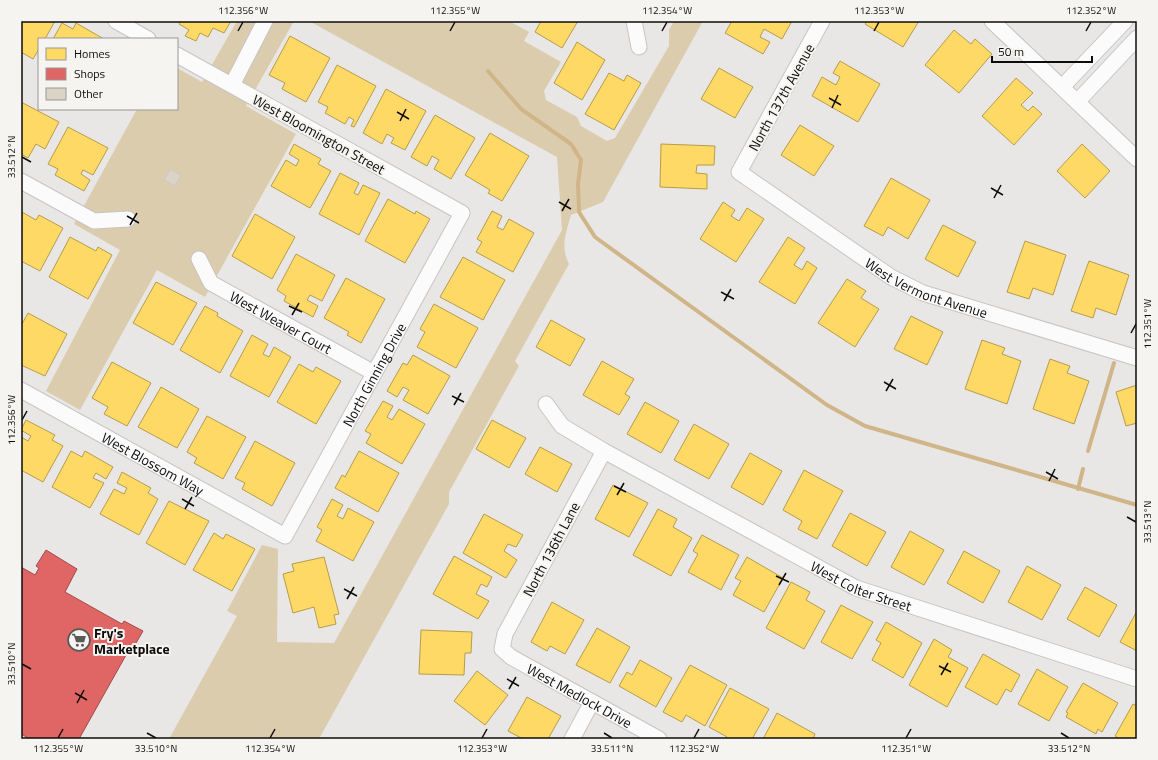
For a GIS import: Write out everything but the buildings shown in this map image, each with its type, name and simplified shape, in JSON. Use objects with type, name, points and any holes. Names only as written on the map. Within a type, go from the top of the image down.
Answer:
[{"type":"street","points":[[116,21],[146,38]]},
{"type":"street","points":[[232,85],[265,21]]},
{"type":"street","points":[[634,21],[639,46]]},
{"type":"street","name":"North 137th Avenue","points":[[739,172],[822,21]]},
{"type":"street","points":[[992,21],[1137,159]]},
{"type":"street","points":[[1062,87],[1125,21]]},
{"type":"street","points":[[1077,102],[1137,38]]},
{"type":"street","points":[[1106,40],[1121,55]]},
{"type":"street","name":"West Bloomington Street","points":[[178,56],[462,213]]},
{"type":"street","name":"West Vermont Avenue","points":[[739,172],[891,277],[923,293],[1137,358]]},
{"type":"street","points":[[21,180],[94,221],[128,219]]},
{"type":"street","name":"North Ginning Drive","points":[[285,536],[462,213]]},
{"type":"street","name":"West Weaver Court","points":[[199,259],[211,283],[374,374]]},
{"type":"street","name":"West Blossom Way","points":[[21,390],[285,536]]},
{"type":"street","name":"West Colter Street","points":[[546,404],[562,426],[604,451],[856,588],[1137,679]]},
{"type":"street","name":"North 136th Lane","points":[[502,649],[505,634],[604,451]]},
{"type":"street","name":"West Medlock Drive","points":[[502,649],[511,657],[659,739]]},
{"type":"street","points":[[572,739],[592,702]]},
{"type":"shaded area","points":[[237,21],[294,21],[246,106],[296,134],[205,297],[157,270],[80,410],[46,391],[120,250],[74,224],[136,110],[178,110],[178,69],[202,82]]},
{"type":"shaded area","points":[[309,21],[509,21],[529,32],[524,41],[561,62],[544,91],[546,100],[577,117],[581,126],[607,141],[615,138],[669,46],[669,30],[674,21],[703,21],[603,202],[571,215],[564,245],[569,264],[515,361],[519,366],[449,492],[449,504],[319,739],[169,739],[237,616],[227,611],[262,545],[278,549],[277,642],[334,643],[562,230],[557,157]]},
{"type":"waterway","points":[[488,71],[521,109],[571,144],[581,160],[578,184],[579,212],[595,237],[827,405],[865,426],[1137,505]]},
{"type":"waterway","points":[[1088,451],[1114,363]]},
{"type":"waterway","points":[[1078,489],[1083,469]]},
{"type":"place","name":"Fry's Marketplace","points":[[79,640]]}]
